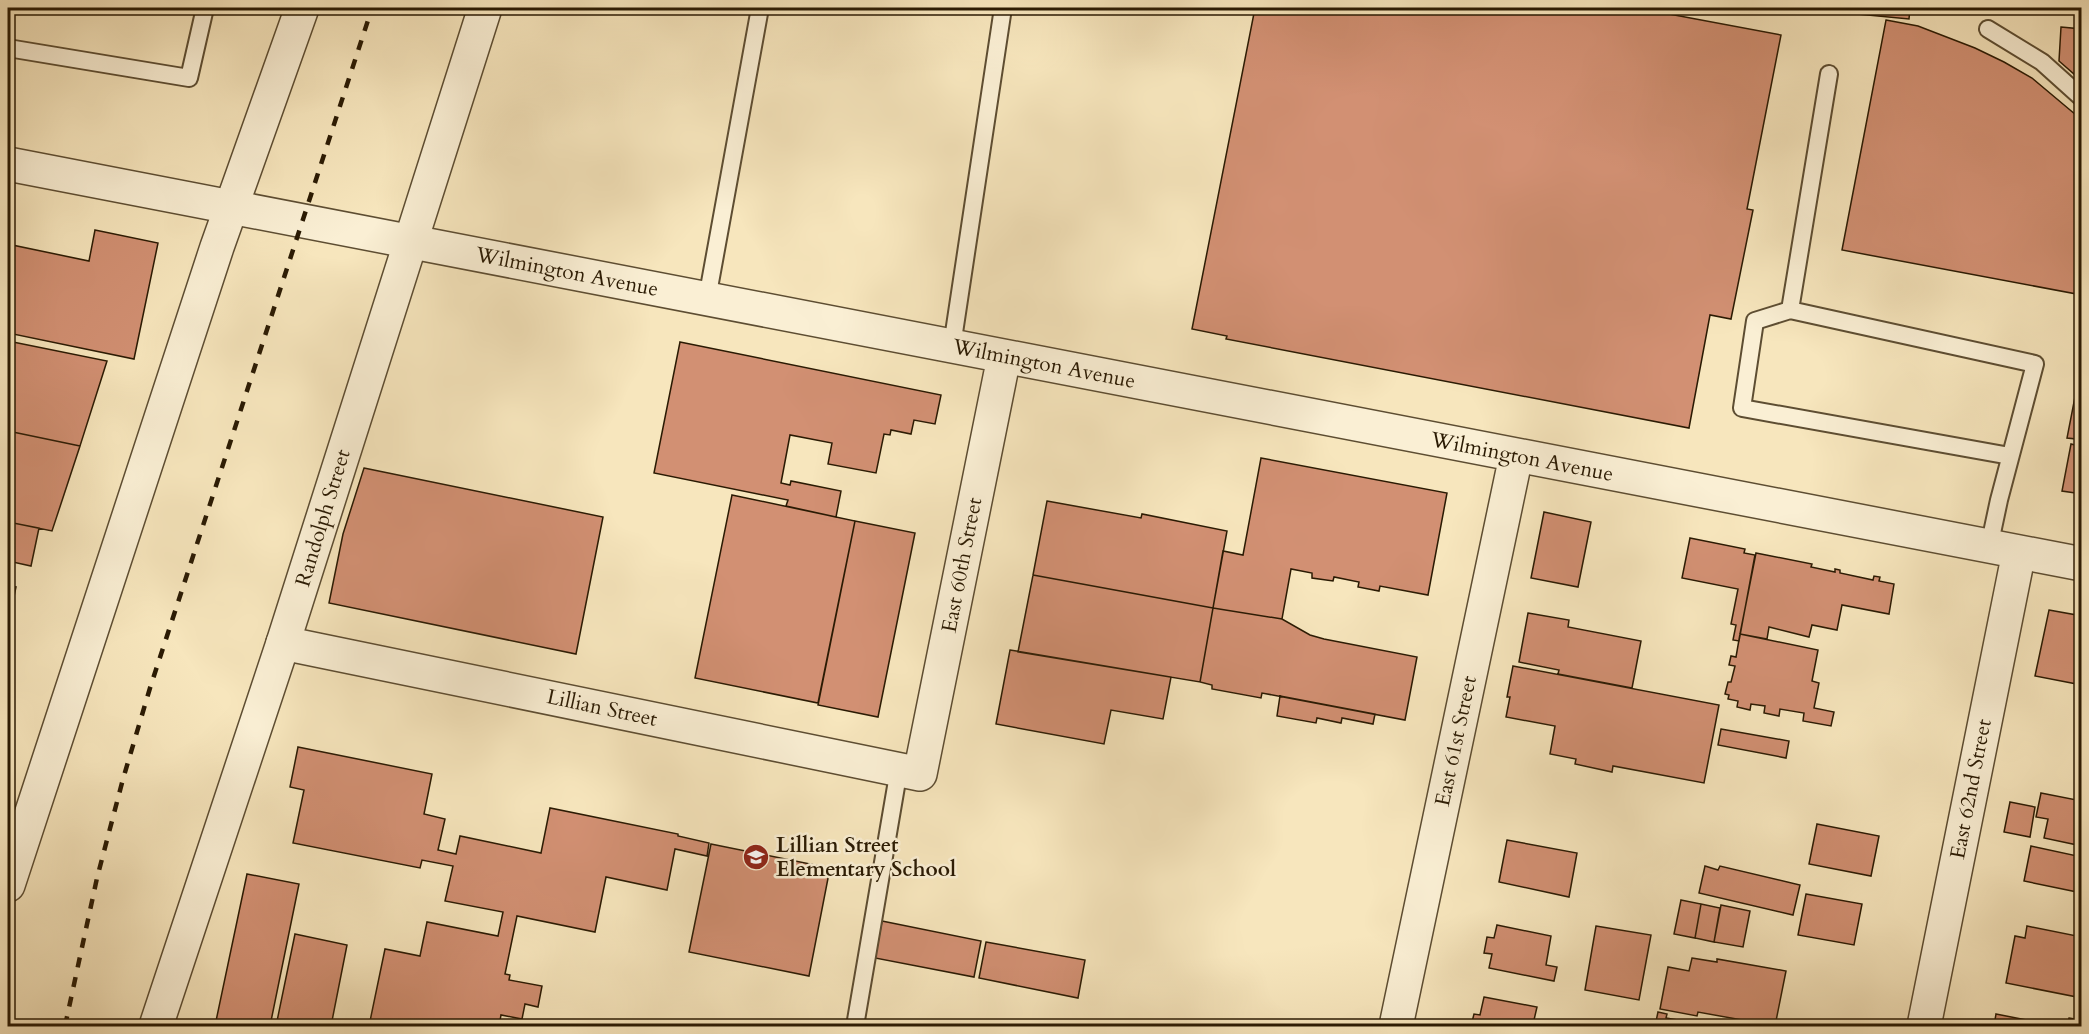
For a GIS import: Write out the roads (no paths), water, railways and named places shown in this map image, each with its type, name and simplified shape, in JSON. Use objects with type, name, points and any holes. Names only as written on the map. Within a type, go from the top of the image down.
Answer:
[{"type":"street","points":[[8,885],[231,207],[302,8]]},
{"type":"street","name":"Randolph Street","points":[[156,1026],[283,643],[484,8]]},
{"type":"street","name":"Wilmington Avenue","points":[[8,164],[2082,564]]},
{"type":"street","name":"East 60th Street","points":[[910,772],[1004,357]]},
{"type":"street","name":"East 61st Street","points":[[1396,1026],[1516,456]]},
{"type":"street","name":"East 62nd Street","points":[[1924,1026],[2004,550]]},
{"type":"street","name":"Lillian Street","points":[[283,643],[910,772]]},
{"type":"lane","points":[[8,48],[189,78],[205,8]]},
{"type":"lane","points":[[707,299],[760,8]]},
{"type":"lane","points":[[952,346],[1003,8]]},
{"type":"lane","points":[[1988,29],[2042,62],[2082,98]]},
{"type":"lane","points":[[1790,310],[1829,74]]},
{"type":"lane","points":[[2004,550],[2010,456],[2034,364],[1790,310],[1755,321],[1742,408],[2010,456]]},
{"type":"lane","points":[[855,1026],[910,772]]},
{"type":"railway","points":[[65,1026],[97,878],[150,688],[372,8]]},
{"type":"place","name":"Lillian Street Elementary School","points":[[756,857]]}]
